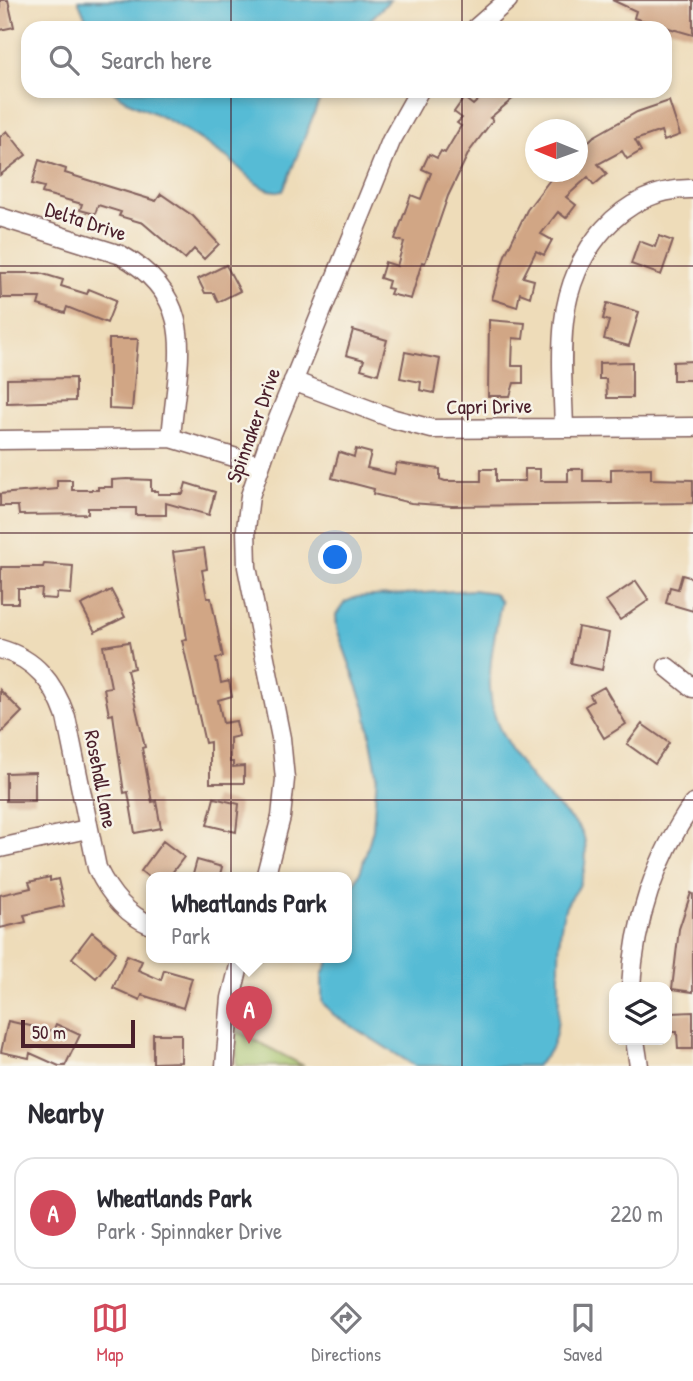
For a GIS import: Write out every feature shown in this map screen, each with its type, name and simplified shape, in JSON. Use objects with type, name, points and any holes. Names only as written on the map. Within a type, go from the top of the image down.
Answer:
[{"type":"street","points":[[484,21],[508,0]]},
{"type":"street","name":"Spinnaker Drive","points":[[267,872],[281,817],[285,779],[281,738],[247,567],[246,529],[250,496],[260,464],[391,141],[415,98]]},
{"type":"street","points":[[564,428],[564,319],[569,294],[584,256],[612,219],[631,204],[652,194],[693,188]]},
{"type":"street","name":"Delta Drive","points":[[0,217],[121,254],[139,265],[155,280],[169,299],[178,318],[180,336],[171,438]]},
{"type":"street","name":"Capri Drive","points":[[293,381],[394,419],[432,429],[693,427]]},
{"type":"street","points":[[0,440],[171,438],[260,464]]},
{"type":"street","name":"Rosehall Lane","points":[[0,649],[33,665],[48,679],[58,697],[66,717],[97,868],[107,888],[125,909],[146,922]]},
{"type":"street","points":[[667,667],[693,688]]},
{"type":"street","points":[[632,982],[638,930],[647,897],[673,836],[693,804]]},
{"type":"street","points":[[0,849],[87,829]]},
{"type":"street","points":[[225,1066],[231,998],[240,963]]},
{"type":"street","points":[[636,1045],[639,1066]]},
{"type":"green space","points":[[237,1031],[304,1066],[236,1066]]},
{"type":"water","points":[[78,0],[390,0],[369,21],[87,21]]},
{"type":"water","points":[[123,98],[320,98],[283,191],[274,191],[258,185],[232,161],[193,135],[169,120]]},
{"type":"water","points":[[473,590],[494,593],[501,602],[491,660],[490,683],[497,723],[522,766],[543,792],[581,830],[585,846],[583,874],[566,906],[561,925],[558,1022],[555,1037],[549,1052],[536,1066],[415,1066],[334,1015],[322,1002],[322,975],[328,963],[352,963],[352,889],[361,870],[373,829],[377,773],[365,707],[337,629],[336,615],[345,602],[357,597]]},
{"type":"building","points":[[0,0],[8,0],[14,27],[0,30]]},
{"type":"building","points":[[612,0],[693,0],[693,35],[672,29],[672,21],[644,21],[634,18],[636,11]]},
{"type":"building","points":[[464,98],[473,105],[480,98],[514,98],[490,118],[493,120],[469,152],[448,196],[425,263],[422,262],[411,299],[390,294],[392,289],[387,288],[389,281],[380,278],[385,262],[397,266],[404,242],[395,239],[411,195],[421,199],[431,173],[422,169],[429,154],[437,158],[441,151],[445,153],[461,126],[457,123],[462,118],[454,112]]},
{"type":"building","points":[[669,101],[680,135],[664,141],[661,131],[635,140],[641,151],[627,159],[622,151],[598,164],[607,174],[594,185],[588,177],[588,142],[637,112]]},
{"type":"building","points":[[7,131],[26,155],[0,175],[0,137]]},
{"type":"building","points":[[39,160],[66,169],[65,173],[156,201],[161,194],[193,216],[219,244],[204,259],[194,249],[185,259],[143,223],[119,216],[121,212],[98,205],[95,214],[80,210],[82,204],[42,193],[44,187],[32,184]]},
{"type":"building","points":[[548,182],[582,182],[566,197],[576,205],[566,218],[558,212],[541,234],[552,240],[544,255],[536,251],[523,277],[534,280],[530,297],[520,293],[517,307],[492,299],[505,255],[527,210]]},
{"type":"building","points":[[659,236],[673,241],[661,275],[631,264],[639,241],[655,247]]},
{"type":"building","points":[[226,265],[240,291],[218,302],[214,293],[205,293],[198,279]]},
{"type":"building","points":[[0,273],[40,273],[63,280],[61,286],[87,294],[89,289],[116,300],[107,323],[67,307],[65,313],[38,305],[40,298],[1,298]]},
{"type":"building","points":[[607,303],[639,312],[629,346],[604,339],[609,321],[603,319]]},
{"type":"building","points":[[489,320],[525,323],[523,339],[513,338],[512,366],[523,366],[523,383],[514,383],[510,396],[488,396]]},
{"type":"building","points":[[353,330],[387,340],[378,374],[361,369],[364,360],[346,355]]},
{"type":"building","points":[[109,339],[138,339],[132,410],[109,409]]},
{"type":"building","points":[[405,352],[440,359],[434,393],[420,390],[421,382],[400,378]]},
{"type":"building","points":[[693,361],[693,380],[673,380],[673,362]]},
{"type":"building","points":[[632,362],[632,398],[607,398],[606,379],[599,379],[599,363]]},
{"type":"building","points":[[75,378],[75,401],[7,403],[7,379]]},
{"type":"building","points":[[356,449],[371,453],[367,468],[394,474],[397,463],[440,469],[440,479],[445,481],[481,481],[481,469],[496,469],[496,481],[525,481],[525,469],[540,469],[540,481],[568,481],[568,469],[583,469],[583,481],[611,481],[611,469],[651,468],[651,479],[693,480],[693,503],[452,506],[411,503],[373,494],[374,489],[332,478],[339,452],[354,457]]},
{"type":"building","points":[[57,480],[72,480],[72,490],[98,490],[98,487],[112,487],[112,480],[151,480],[151,491],[158,491],[158,494],[183,494],[186,483],[215,492],[209,515],[166,503],[166,515],[136,515],[136,508],[88,508],[88,514],[19,515],[18,506],[0,506],[0,494],[57,489]]},
{"type":"building","points":[[204,548],[207,569],[202,570],[204,582],[207,598],[211,598],[223,657],[216,658],[221,683],[229,681],[232,696],[218,700],[223,723],[236,721],[239,736],[230,738],[230,762],[233,762],[233,767],[244,766],[244,783],[210,783],[210,742],[205,743],[182,640],[187,639],[173,552]]},
{"type":"building","points":[[44,564],[73,566],[71,594],[57,593],[56,599],[41,598],[42,589],[18,589],[18,603],[1,603],[1,567],[43,567]]},
{"type":"building","points":[[682,575],[693,578],[693,611],[666,603],[670,587],[678,589]]},
{"type":"building","points":[[636,581],[649,600],[620,620],[606,601]]},
{"type":"building","points":[[111,590],[125,617],[95,632],[81,605]]},
{"type":"building","points":[[578,627],[609,633],[602,670],[571,663]]},
{"type":"building","points":[[129,642],[134,668],[127,670],[145,747],[142,748],[152,802],[156,801],[161,828],[135,833],[128,792],[124,793],[113,714],[109,715],[104,688],[111,687],[103,646]]},
{"type":"building","points":[[604,687],[626,724],[604,738],[585,706],[593,701],[590,695]]},
{"type":"building","points":[[0,690],[22,712],[0,734]]},
{"type":"building","points":[[642,724],[669,743],[655,764],[627,744]]},
{"type":"building","points":[[35,772],[35,801],[6,801],[6,773]]},
{"type":"building","points":[[214,798],[239,804],[236,832],[207,825]]},
{"type":"building","points":[[163,841],[184,857],[173,872],[146,872],[146,875],[141,871]]},
{"type":"building","points":[[197,860],[222,867],[221,872],[194,872]]},
{"type":"building","points":[[50,877],[50,881],[58,879],[64,906],[24,915],[26,922],[0,928],[0,895],[31,888],[29,882]]},
{"type":"building","points":[[691,893],[693,992],[672,989],[679,929]]},
{"type":"building","points":[[92,932],[116,952],[96,978],[72,958]]},
{"type":"building","points":[[127,955],[142,961],[138,970],[161,980],[164,970],[192,978],[183,1008],[142,995],[140,1000],[113,988]]},
{"type":"building","points":[[693,1012],[693,1049],[678,1049],[677,1032],[672,1032],[672,1013]]},
{"type":"building","points":[[8,1021],[53,1031],[56,1024],[80,1035],[65,1066],[59,1066],[30,1053],[29,1058],[1,1052]]},
{"type":"building","points":[[153,1034],[181,1034],[181,1062],[153,1063]]},
{"type":"place","name":"Wheatlands Park","points":[[249,1044]]}]
